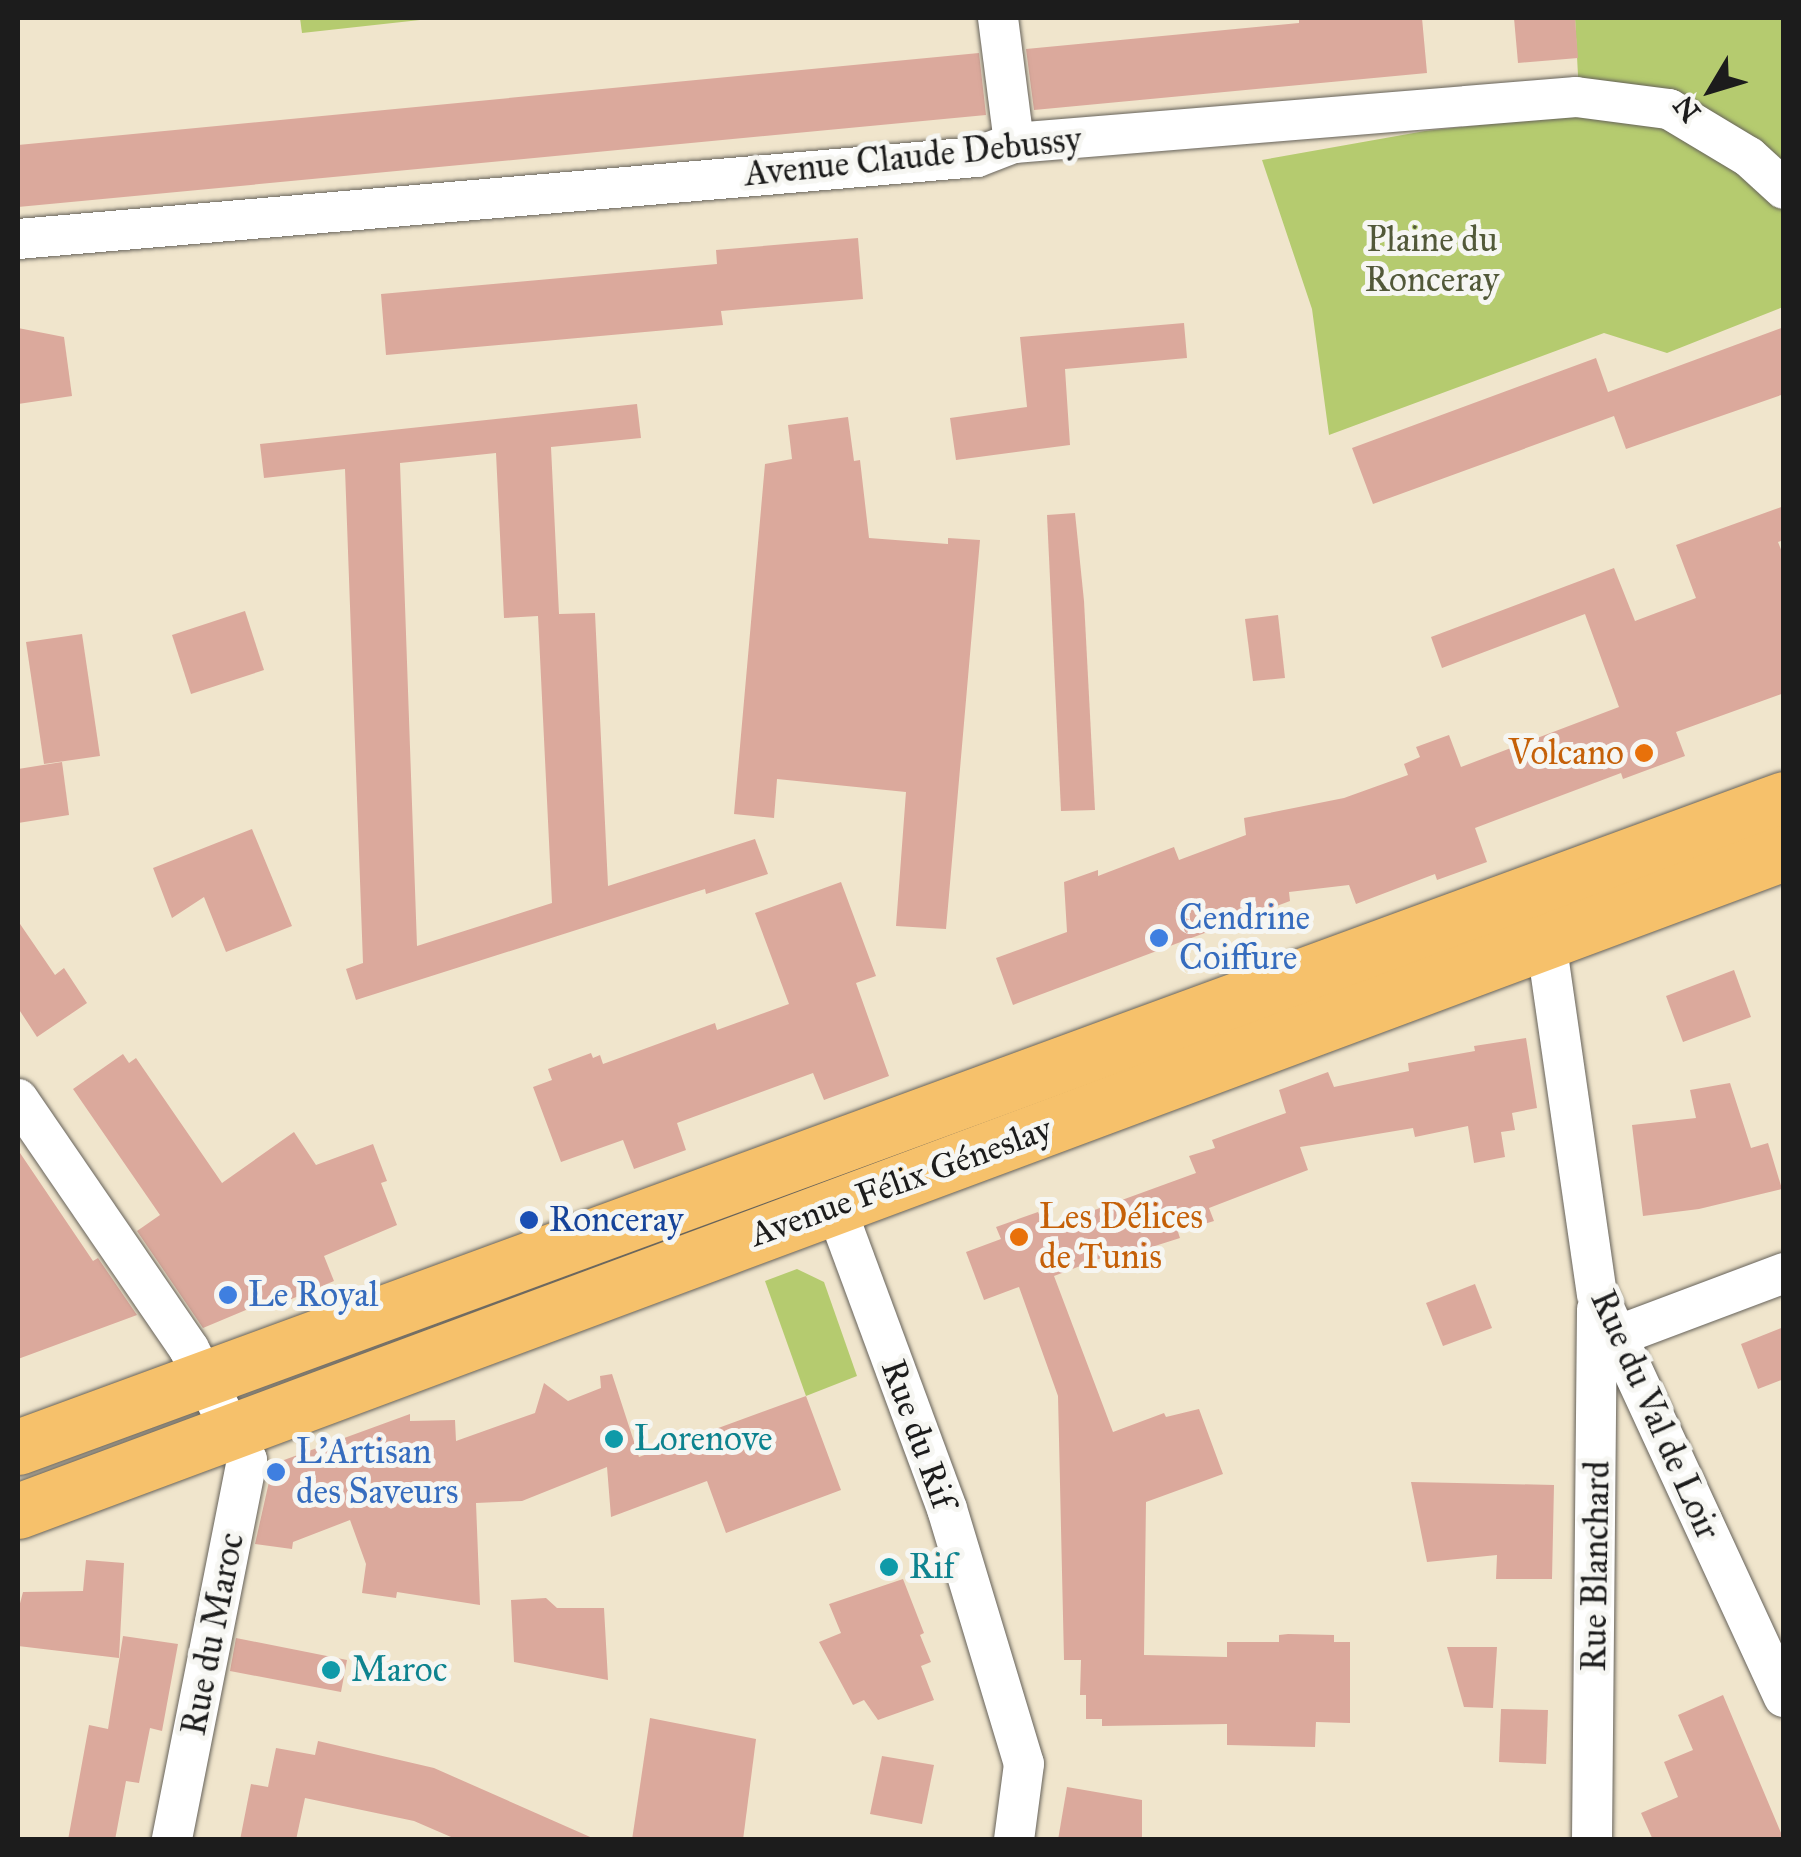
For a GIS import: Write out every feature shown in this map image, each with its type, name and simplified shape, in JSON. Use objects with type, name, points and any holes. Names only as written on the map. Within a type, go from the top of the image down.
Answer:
[{"type":"main road","name":"Avenue Félix Géneslay","points":[[18,1447],[1784,798]]},
{"type":"main road","name":"Avenue Félix Géneslay","points":[[18,1510],[1784,853]]},
{"type":"street","points":[[998,18],[1014,143]]},
{"type":"street","name":"Avenue Claude Debussy","points":[[18,238],[977,156],[1014,143],[1576,97],[1669,108],[1749,157],[1784,188]]},
{"type":"street","name":"Rue du Val de Loir","points":[[1546,941],[1607,1340],[1784,1698]]},
{"type":"street","points":[[18,1099],[185,1342],[202,1379],[234,1430]]},
{"type":"street","name":"Rue du Rif","points":[[835,1206],[947,1510],[1024,1764],[1014,1840]]},
{"type":"street","points":[[1607,1340],[1784,1273]]},
{"type":"street","name":"Rue Blanchard","points":[[1592,1840],[1607,1340]]},
{"type":"street","name":"Rue du Maroc","points":[[172,1840],[247,1460],[234,1430]]},
{"type":"green space","points":[[300,18],[438,18],[302,33]]},
{"type":"green space","name":"Plaine du Ronceray","points":[[1575,18],[1783,18],[1783,307],[1667,353],[1604,333],[1329,435],[1312,309],[1262,160],[1425,131],[1580,114]]},
{"type":"green space","points":[[797,1269],[824,1282],[857,1376],[806,1396],[765,1281]]},
{"type":"building","points":[[1299,18],[1422,18],[1427,73],[1034,110],[1026,49],[1299,23]]},
{"type":"building","points":[[1514,18],[1575,18],[1578,58],[1518,63]]},
{"type":"building","points":[[979,53],[986,115],[18,207],[18,145]]},
{"type":"building","points":[[858,238],[863,299],[721,311],[723,325],[386,355],[381,294],[717,264],[716,250]]},
{"type":"building","points":[[1184,323],[1187,358],[1065,369],[1070,445],[956,460],[950,418],[1027,407],[1020,337]]},
{"type":"building","points":[[1784,327],[1784,394],[1626,449],[1614,416],[1373,504],[1352,448],[1596,358],[1608,392]]},
{"type":"building","points":[[18,328],[64,337],[72,396],[18,404]]},
{"type":"building","points":[[637,404],[641,438],[551,447],[559,614],[595,613],[608,886],[755,839],[768,874],[706,894],[705,889],[356,1000],[346,969],[363,963],[345,469],[264,478],[260,444]],"holes":[[[496,453],[504,618],[538,616],[552,903],[417,946],[400,463]]]},
{"type":"building","points":[[848,417],[854,461],[860,460],[869,538],[948,544],[948,538],[980,540],[946,929],[896,926],[906,792],[777,779],[774,818],[734,814],[765,464],[792,459],[788,425]]},
{"type":"building","points":[[1784,506],[1784,540],[1778,542],[1784,557],[1784,693],[1676,732],[1685,756],[1623,779],[1621,773],[1475,828],[1487,862],[1437,880],[1435,874],[1356,904],[1349,885],[1289,892],[1290,901],[1013,1005],[996,958],[1067,932],[1064,882],[1098,870],[1098,876],[1174,847],[1179,860],[1246,835],[1244,818],[1344,798],[1408,775],[1404,764],[1420,757],[1416,747],[1449,735],[1461,767],[1619,707],[1585,614],[1442,668],[1431,637],[1614,568],[1635,621],[1696,598],[1676,545]]},
{"type":"building","points":[[1075,513],[1084,601],[1095,810],[1061,811],[1047,515]]},
{"type":"building","points":[[245,611],[264,670],[191,694],[172,635]]},
{"type":"building","points":[[1278,615],[1285,678],[1253,681],[1245,619]]},
{"type":"building","points":[[82,634],[100,756],[44,764],[26,642]]},
{"type":"building","points":[[62,762],[69,815],[18,823],[18,769]]},
{"type":"building","points":[[252,829],[292,926],[226,952],[204,897],[172,918],[153,868]]},
{"type":"building","points":[[841,882],[876,976],[856,983],[889,1076],[824,1100],[813,1073],[677,1123],[686,1150],[634,1169],[623,1140],[561,1162],[533,1087],[552,1080],[548,1069],[591,1053],[593,1058],[600,1055],[603,1064],[715,1023],[717,1030],[789,1004],[755,913]]},
{"type":"building","points":[[18,921],[55,975],[64,968],[87,1003],[37,1037],[18,1008]]},
{"type":"building","points":[[1734,970],[1751,1017],[1683,1042],[1666,996]]},
{"type":"building","points":[[1526,1038],[1537,1108],[1512,1113],[1515,1130],[1501,1132],[1505,1157],[1474,1163],[1468,1126],[1415,1137],[1413,1128],[1300,1147],[1308,1170],[1209,1208],[1214,1221],[1178,1232],[1180,1238],[1136,1252],[1133,1246],[1054,1276],[1113,1432],[1164,1413],[1166,1417],[1199,1409],[1223,1474],[1146,1502],[1144,1655],[1227,1657],[1227,1642],[1279,1642],[1279,1635],[1288,1634],[1334,1635],[1334,1642],[1350,1642],[1350,1723],[1316,1722],[1315,1747],[1227,1745],[1227,1724],[1102,1726],[1102,1719],[1086,1719],[1086,1695],[1080,1695],[1081,1660],[1064,1660],[1058,1396],[1019,1287],[984,1300],[966,1252],[1001,1239],[996,1227],[1038,1212],[1045,1228],[1196,1173],[1189,1156],[1215,1148],[1212,1140],[1286,1113],[1279,1090],[1328,1072],[1334,1087],[1409,1071],[1408,1063],[1475,1051],[1474,1046]]},
{"type":"building","points":[[123,1054],[129,1063],[136,1058],[222,1183],[294,1132],[316,1165],[373,1144],[387,1181],[381,1183],[397,1225],[324,1256],[334,1281],[282,1303],[279,1296],[203,1328],[137,1231],[160,1215],[73,1089]]},
{"type":"building","points":[[1730,1083],[1751,1148],[1768,1143],[1782,1189],[1699,1209],[1643,1216],[1632,1125],[1696,1118],[1690,1090]]},
{"type":"building","points":[[18,1150],[93,1261],[98,1258],[137,1315],[18,1359]]},
{"type":"building","points":[[1475,1284],[1492,1328],[1443,1346],[1426,1303]]},
{"type":"building","points":[[1784,1327],[1784,1379],[1758,1389],[1741,1344]]},
{"type":"building","points":[[612,1374],[639,1457],[806,1396],[841,1490],[726,1533],[707,1481],[611,1517],[607,1467],[522,1501],[476,1503],[480,1605],[397,1592],[396,1598],[362,1593],[366,1564],[350,1520],[293,1542],[292,1549],[255,1544],[273,1464],[410,1414],[410,1421],[455,1420],[456,1441],[535,1413],[544,1383],[568,1401],[601,1388],[600,1376]]},
{"type":"building","points":[[1411,1482],[1554,1485],[1552,1579],[1496,1579],[1497,1555],[1427,1562]]},
{"type":"building","points":[[86,1560],[124,1563],[119,1658],[18,1646],[18,1611],[23,1592],[83,1591]]},
{"type":"building","points":[[903,1579],[924,1633],[920,1635],[931,1662],[921,1666],[934,1700],[878,1720],[864,1700],[853,1705],[819,1642],[841,1633],[829,1604]]},
{"type":"building","points":[[546,1598],[557,1608],[604,1608],[608,1680],[514,1662],[511,1600]]},
{"type":"building","points":[[123,1636],[178,1644],[162,1731],[150,1728],[139,1783],[126,1781],[115,1840],[68,1840],[89,1725],[108,1729]]},
{"type":"building","points":[[236,1638],[347,1660],[341,1692],[230,1671]]},
{"type":"building","points":[[1447,1647],[1497,1647],[1493,1708],[1464,1707]]},
{"type":"building","points":[[1723,1695],[1784,1840],[1653,1840],[1641,1813],[1678,1797],[1664,1762],[1693,1750],[1678,1715]]},
{"type":"building","points":[[1501,1709],[1548,1710],[1546,1764],[1499,1762]]},
{"type":"building","points":[[650,1718],[756,1739],[743,1840],[632,1840]]},
{"type":"building","points":[[318,1741],[434,1768],[597,1840],[458,1840],[414,1821],[305,1798],[296,1840],[240,1840],[251,1784],[268,1787],[276,1748],[315,1755]]},
{"type":"building","points":[[882,1756],[934,1765],[922,1824],[870,1814]]},
{"type":"building","points":[[1067,1787],[1142,1800],[1142,1840],[1058,1840]]},
{"type":"place","name":"Volcano","points":[[1644,753]]},
{"type":"place","name":"Cendrine Coiffure","points":[[1159,938]]},
{"type":"place","name":"Ronceray","points":[[529,1220]]},
{"type":"place","name":"Les Délices de Tunis","points":[[1019,1237]]},
{"type":"place","name":"Le Royal","points":[[228,1295]]},
{"type":"place","name":"Lorenove","points":[[614,1439]]},
{"type":"place","name":"L'Artisan des Saveurs","points":[[276,1472]]},
{"type":"place","name":"Rif","points":[[889,1567]]},
{"type":"place","name":"Maroc","points":[[331,1670]]}]
